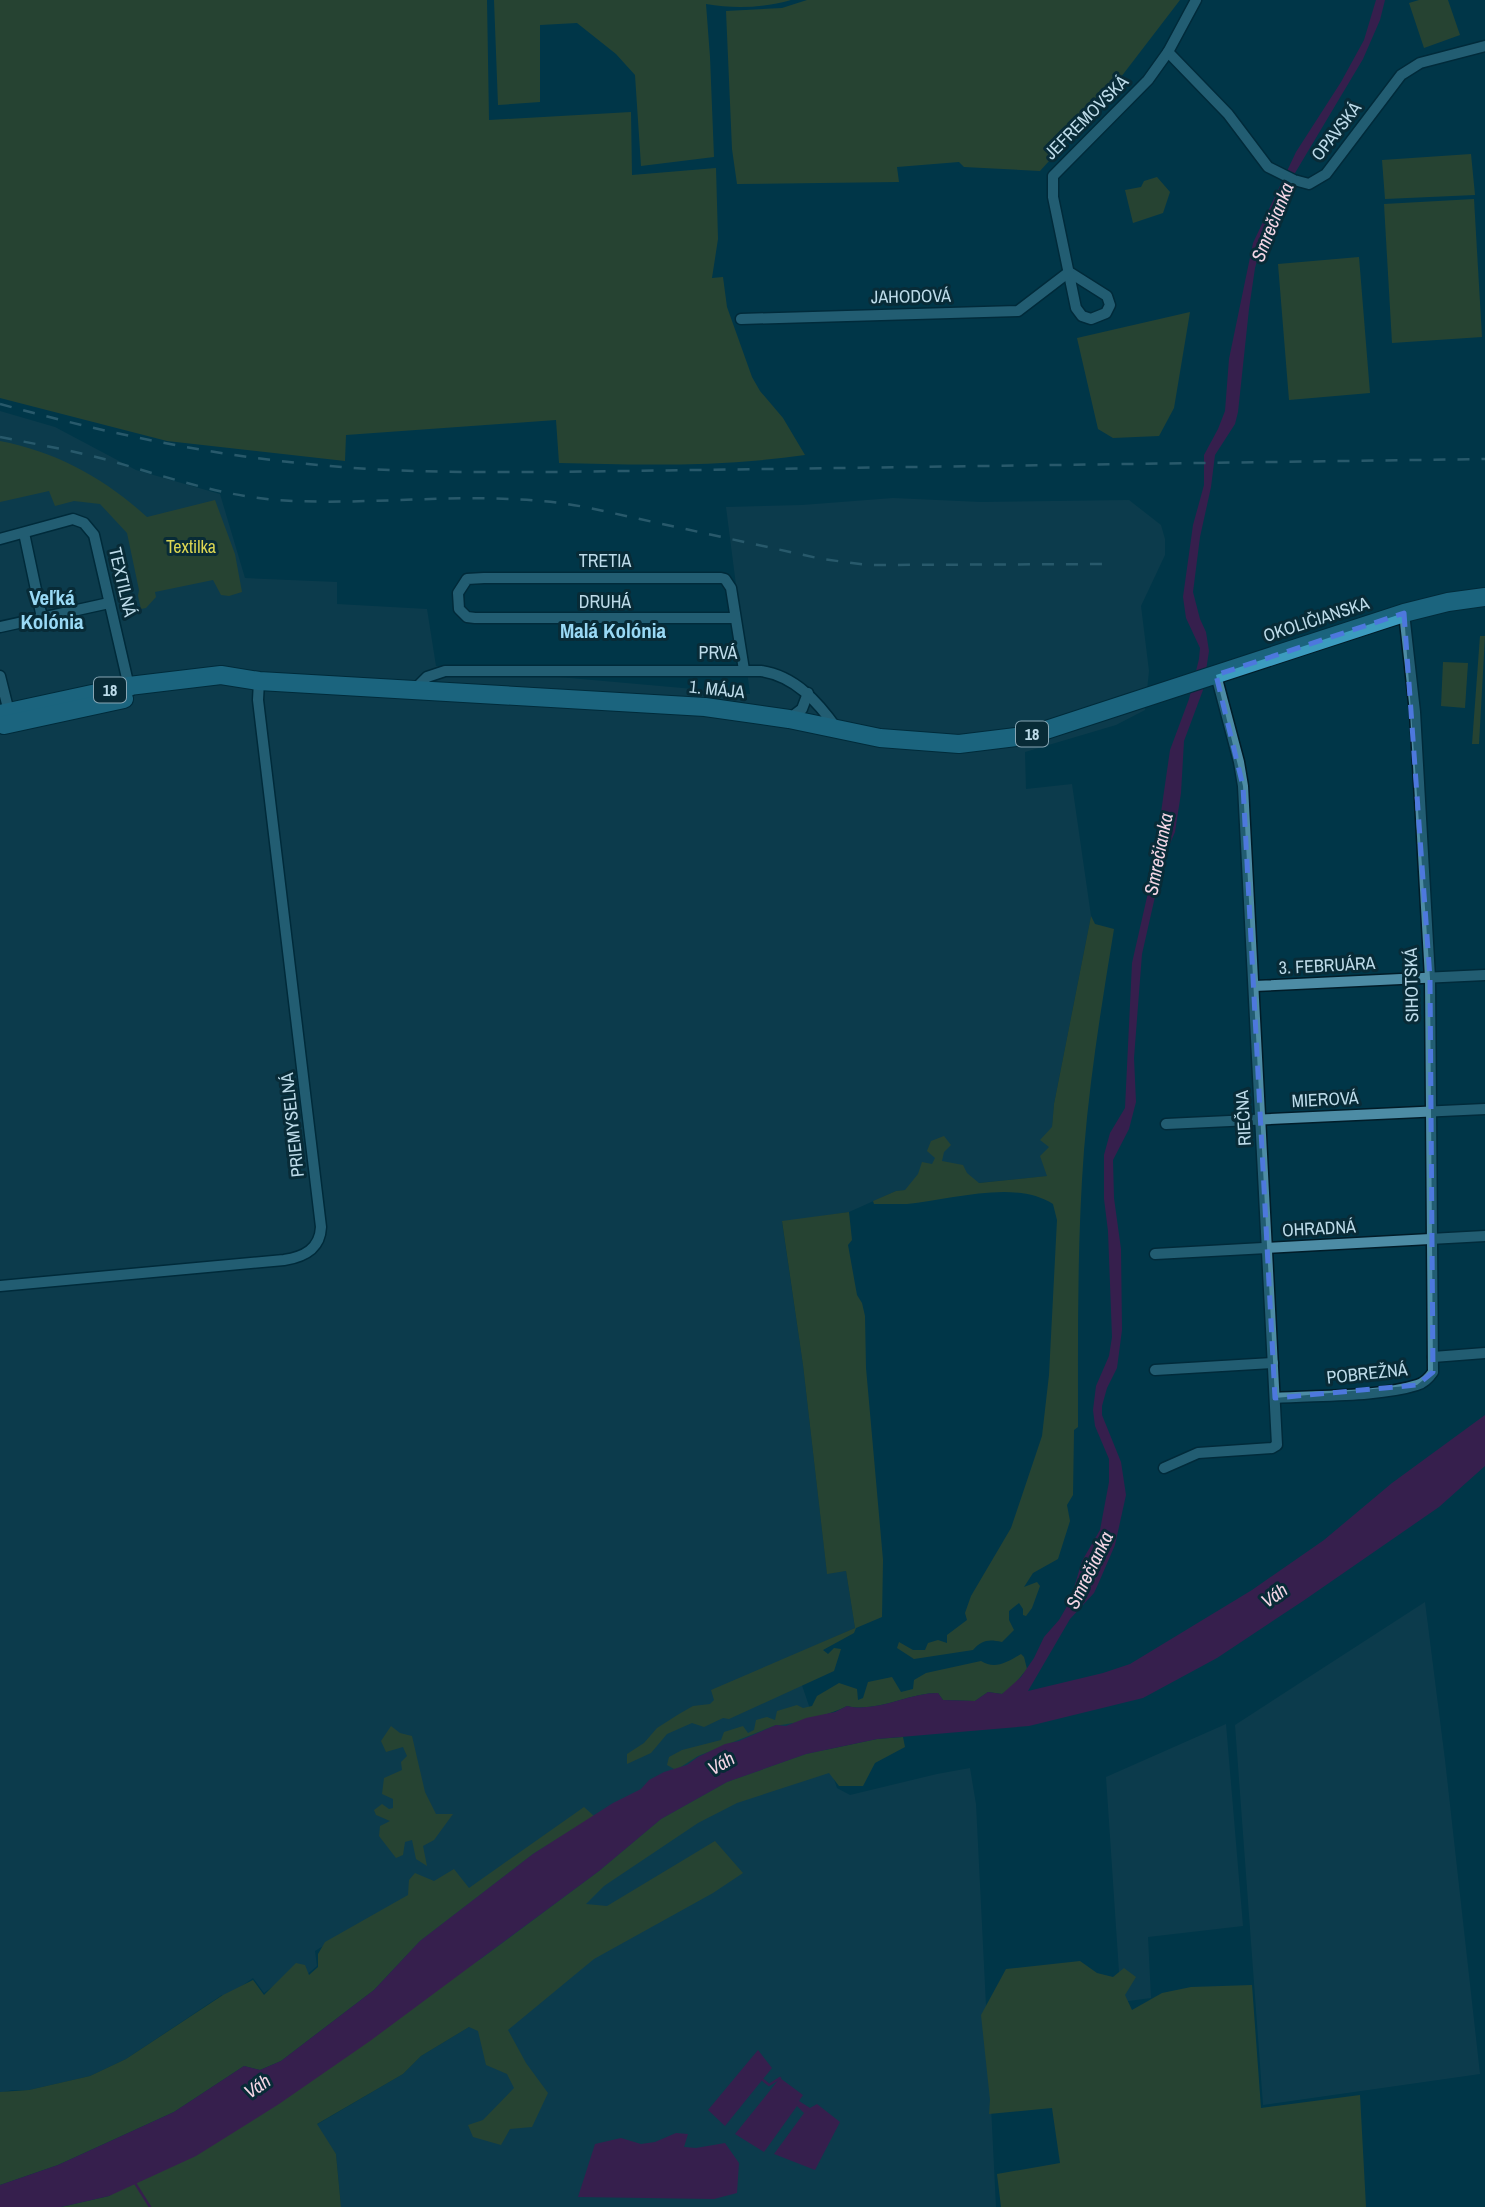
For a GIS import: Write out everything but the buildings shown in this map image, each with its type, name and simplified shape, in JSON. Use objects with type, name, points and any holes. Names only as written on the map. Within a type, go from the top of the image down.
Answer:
[{"type":"main road","name":"OKOLIČIANSKA","points":[[1162,693],[1404,613],[1448,602],[1485,597]]},
{"type":"main road","name":"1. MÁJA","points":[[3,717],[221,675],[259,681],[705,707],[789,719],[880,738],[929,743],[988,742],[1046,730],[1162,693]]},
{"type":"street","name":"JEFREMOVSKÁ","points":[[1069,272],[1107,296],[1109,309],[1103,316],[1091,319],[1079,313],[1069,272],[1053,197],[1053,176],[1148,80],[1168,52],[1196,0]]},
{"type":"street","name":"OPAVSKÁ","points":[[1168,52],[1228,114],[1271,168],[1303,183],[1318,181],[1326,174],[1409,68],[1420,62],[1485,46]]},
{"type":"street","name":"JAHODOVÁ","points":[[741,319],[1018,311],[1069,272]]},
{"type":"street","name":"TEXTILNÁ","points":[[0,539],[73,519],[84,523],[94,535],[130,691]]},
{"type":"street","points":[[23,533],[42,618]]},
{"type":"street","name":"TRETIA","points":[[475,618],[463,615],[459,609],[458,593],[467,579],[484,578],[725,579],[731,588],[734,618]]},
{"type":"street","points":[[0,627],[109,603]]},
{"type":"street","name":"SIHOTSKÁ","points":[[1404,613],[1412,674],[1430,978],[1433,1357]]},
{"type":"street","name":"DRUHÁ","points":[[475,618],[734,618]]},
{"type":"street","points":[[734,618],[744,670]]},
{"type":"street","name":"PRVÁ","points":[[414,690],[427,677],[445,671],[744,670],[775,674],[792,682],[807,693],[837,730]]},
{"type":"street","points":[[0,676],[3,717]]},
{"type":"street","name":"RIEČNA","points":[[1164,1468],[1198,1453],[1272,1448],[1277,1445],[1243,786],[1239,762],[1213,676]]},
{"type":"street","name":"PRIEMYSELNÁ","points":[[0,1286],[288,1259],[308,1252],[319,1239],[321,1227],[258,700],[259,681]]},
{"type":"street","points":[[789,719],[802,709],[807,693]]},
{"type":"street","name":"3. FEBRUÁRA","points":[[1254,986],[1485,975]]},
{"type":"street","name":"MIEROVÁ","points":[[1166,1124],[1485,1109]]},
{"type":"street","name":"OHRADNÁ","points":[[1155,1254],[1485,1236]]},
{"type":"street","points":[[1433,1357],[1485,1353]]},
{"type":"street","name":"POBREŽNÁ","points":[[1275,1398],[1384,1391],[1417,1385],[1431,1376],[1433,1357]]},
{"type":"street","points":[[1155,1370],[1273,1363]]},
{"type":"highlighted area","points":[[1404,613],[1430,978],[1433,1372],[1417,1385],[1275,1398],[1243,786],[1216,675]]},
{"type":"shaded area","points":[[0,411],[55,427],[136,470],[220,494],[245,578],[337,582],[337,604],[427,609],[436,666],[750,694],[726,507],[893,498],[981,502],[1129,500],[1161,525],[1165,539],[1165,555],[1141,606],[1149,671],[1145,710],[1116,725],[1025,752],[1026,789],[1072,784],[1091,916],[1054,1104],[1048,1176],[896,1191],[849,1212],[782,1222],[803,1365],[827,1573],[846,1571],[855,1628],[792,1656],[837,1788],[850,1795],[970,1768],[976,1804],[996,2207],[341,2207],[336,2154],[316,2125],[403,2074],[421,2056],[469,2027],[374,1915],[315,1951],[317,1966],[304,1977],[298,1968],[264,1993],[253,1978],[225,1998],[222,1995],[126,2059],[90,2076],[29,2090],[0,2093]]},
{"type":"shaded area","points":[[1425,1602],[1480,2074],[1263,2105],[1235,1725]]},
{"type":"shaded area","points":[[1226,1724],[1243,1926],[1148,1937],[1151,1998],[1121,2002],[1106,1777]]},
{"type":"green space","points":[[0,0],[487,0],[489,120],[631,112],[632,175],[716,168],[718,239],[712,278],[723,277],[727,307],[752,377],[783,418],[805,455],[713,463],[559,463],[556,420],[346,435],[345,461],[167,441],[0,398]]},
{"type":"green space","points":[[494,0],[791,0],[748,7],[706,4],[714,157],[641,166],[635,75],[616,54],[577,23],[540,25],[540,102],[498,105]]},
{"type":"green space","points":[[807,0],[1180,0],[1098,107],[1040,171],[964,167],[959,162],[897,167],[899,182],[737,184],[732,149],[726,11],[782,8]]},
{"type":"green space","points":[[1419,0],[1448,0],[1460,35],[1424,48],[1409,3]]},
{"type":"green space","points":[[1471,154],[1475,195],[1385,199],[1382,160]]},
{"type":"green space","points":[[1157,177],[1170,192],[1163,213],[1133,223],[1125,190],[1141,187],[1144,181]]},
{"type":"green space","points":[[1474,199],[1482,337],[1392,343],[1384,204]]},
{"type":"green space","points":[[1359,257],[1370,393],[1289,400],[1278,264]]},
{"type":"green space","points":[[1190,312],[1174,408],[1159,436],[1113,438],[1098,429],[1077,338]]},
{"type":"green space","name":"Textilka","points":[[0,441],[41,452],[79,468],[114,490],[147,517],[215,500],[235,554],[242,592],[229,596],[221,595],[213,580],[155,592],[156,597],[146,608],[141,609],[127,533],[100,504],[74,501],[55,506],[49,491],[0,502]]},
{"type":"green space","points":[[1480,636],[1485,636],[1479,744],[1472,744]]},
{"type":"green space","points":[[1443,662],[1468,663],[1465,708],[1441,706]]},
{"type":"green space","points":[[1091,916],[1095,924],[1114,929],[1093,1067],[1084,1150],[1079,1254],[1078,1427],[1074,1430],[1073,1495],[1067,1505],[1070,1521],[1058,1559],[1033,1573],[1024,1587],[1037,1582],[1040,1586],[1032,1608],[1026,1616],[1023,1615],[1019,1603],[1009,1611],[1009,1620],[1014,1630],[1002,1642],[986,1641],[973,1650],[914,1659],[897,1648],[899,1642],[913,1650],[925,1650],[928,1643],[938,1640],[947,1643],[947,1635],[967,1620],[965,1613],[971,1596],[1011,1528],[1042,1436],[1049,1375],[1057,1220],[1053,1204],[1020,1193],[982,1193],[907,1204],[874,1204],[873,1201],[905,1190],[918,1174],[922,1162],[932,1164],[935,1158],[927,1151],[931,1141],[944,1136],[951,1145],[944,1152],[942,1161],[963,1165],[967,1173],[979,1183],[1047,1176],[1040,1156],[1049,1147],[1040,1140],[1052,1127],[1054,1104]]},
{"type":"green space","points":[[849,1212],[852,1240],[848,1245],[857,1295],[865,1316],[866,1368],[883,1560],[882,1617],[856,1628],[854,1633],[823,1650],[828,1654],[834,1648],[841,1649],[834,1671],[729,1719],[723,1718],[704,1727],[692,1723],[667,1734],[651,1753],[627,1764],[627,1754],[644,1743],[657,1728],[693,1706],[710,1704],[714,1700],[711,1690],[855,1628],[846,1571],[827,1574],[803,1365],[782,1221]]},
{"type":"green space","points":[[1021,1654],[1027,1669],[1013,1686],[1002,1694],[988,1692],[975,1701],[943,1700],[938,1693],[870,1707],[847,1706],[812,1718],[776,1725],[698,1756],[676,1770],[667,1765],[669,1757],[682,1750],[721,1740],[724,1732],[743,1726],[748,1733],[754,1730],[756,1720],[767,1717],[775,1720],[777,1711],[797,1705],[803,1708],[812,1706],[817,1696],[839,1683],[857,1689],[858,1700],[863,1698],[868,1682],[892,1677],[901,1692],[913,1689],[914,1680],[926,1673],[981,1661],[991,1665],[1001,1664]]},
{"type":"green space","points":[[391,1726],[400,1733],[412,1736],[425,1792],[436,1814],[453,1814],[434,1840],[423,1846],[427,1866],[416,1859],[412,1840],[405,1842],[403,1855],[396,1858],[379,1836],[380,1826],[390,1821],[376,1815],[374,1810],[382,1804],[389,1809],[393,1808],[393,1799],[382,1794],[384,1778],[402,1770],[401,1762],[407,1756],[403,1747],[386,1752],[381,1741]]},
{"type":"green space","points":[[903,1737],[905,1747],[875,1763],[863,1786],[839,1786],[829,1773],[737,1803],[698,1823],[604,1886],[586,1904],[607,1906],[715,1841],[743,1873],[713,1893],[594,1959],[508,2030],[526,2063],[548,2093],[532,2127],[510,2129],[501,2145],[473,2137],[468,2125],[483,2120],[514,2088],[507,2074],[486,2065],[478,2031],[469,2027],[421,2056],[403,2074],[317,2124],[336,2154],[341,2207],[61,2207],[109,2196],[482,1958],[599,1871],[661,1819],[727,1782],[806,1754],[877,1739]]},
{"type":"green space","points":[[584,1807],[594,1816],[533,1854],[420,1941],[374,1990],[281,2061],[260,2070],[244,2066],[174,2112],[58,2165],[0,2185],[0,2092],[29,2090],[90,2076],[126,2059],[223,1995],[253,1980],[264,1995],[296,1963],[305,1965],[309,1975],[318,1967],[318,1954],[325,1942],[408,1895],[409,1880],[415,1873],[434,1881],[454,1869],[469,1888]]},
{"type":"green space","points":[[1080,1961],[1097,1973],[1113,1977],[1124,1968],[1136,1977],[1125,1995],[1132,2010],[1162,1993],[1191,1987],[1252,1985],[1261,2108],[1360,2095],[1366,2207],[1001,2207],[997,2174],[1060,2163],[1052,2108],[989,2114],[990,2100],[981,2015],[1006,1969]]},
{"type":"water","points":[[1376,0],[1385,0],[1380,20],[1363,59],[1295,173],[1265,233],[1255,268],[1238,412],[1235,424],[1215,455],[1193,592],[1209,651],[1203,690],[1184,741],[1181,793],[1175,832],[1164,857],[1142,954],[1134,1058],[1136,1102],[1129,1129],[1113,1160],[1114,1198],[1121,1249],[1122,1330],[1117,1368],[1107,1388],[1102,1415],[1121,1462],[1126,1495],[1115,1545],[1094,1593],[1070,1619],[1028,1691],[1130,1664],[1252,1590],[1324,1540],[1392,1483],[1485,1415],[1485,1466],[1439,1507],[1303,1601],[1217,1658],[1143,1698],[1029,1726],[877,1739],[806,1754],[727,1782],[661,1819],[599,1871],[370,2041],[279,2104],[196,2156],[109,2196],[61,2207],[0,2207],[0,2185],[58,2165],[174,2112],[244,2066],[260,2070],[281,2061],[374,1990],[420,1941],[533,1854],[613,1803],[641,1789],[649,1780],[687,1765],[725,1744],[776,1725],[786,1726],[847,1706],[870,1707],[938,1693],[943,1700],[975,1701],[988,1692],[1002,1694],[1021,1677],[1044,1637],[1059,1620],[1070,1601],[1082,1561],[1100,1530],[1109,1482],[1109,1459],[1095,1426],[1093,1410],[1096,1386],[1109,1356],[1112,1337],[1104,1155],[1110,1133],[1125,1108],[1132,963],[1152,875],[1170,750],[1189,699],[1199,659],[1200,648],[1186,618],[1183,597],[1193,525],[1204,485],[1204,455],[1225,411],[1229,359],[1253,243],[1296,152],[1341,82],[1364,40]]},
{"type":"water","points":[[758,2050],[772,2068],[725,2126],[708,2110]]},
{"type":"water","points":[[780,2078],[803,2095],[799,2101],[810,2108],[817,2104],[840,2122],[815,2170],[774,2154],[804,2113],[797,2106],[764,2152],[735,2134]]},
{"type":"water","points":[[676,2133],[688,2134],[684,2147],[696,2148],[725,2143],[739,2163],[737,2193],[714,2199],[578,2197],[595,2144],[621,2138],[641,2144],[655,2142]]},
{"type":"waterway","points":[[763,2080],[769,2085],[780,2078]]},
{"type":"waterway","points":[[135,2183],[150,2207]]},
{"type":"railway","points":[[0,404],[123,434],[247,457],[412,471],[549,472],[1485,459]]},
{"type":"railway","points":[[0,437],[91,456],[211,489],[276,500],[314,502],[469,498],[547,502],[585,507],[822,559],[868,565],[1110,564]]},
{"type":"district","name":"Veľká Kolónia","points":[[52,609]]},
{"type":"district","name":"Malá Kolónia","points":[[613,630]]},
{"type":"water label","name":"Smrečianka","points":[[1272,222]]},
{"type":"water label","name":"Smrečianka","points":[[1158,854]]},
{"type":"water label","name":"Smrečianka","points":[[1089,1570]]},
{"type":"water label","name":"Váh","points":[[1274,1595]]},
{"type":"water label","name":"Váh","points":[[721,1763]]},
{"type":"water label","name":"Váh","points":[[257,2086]]}]
